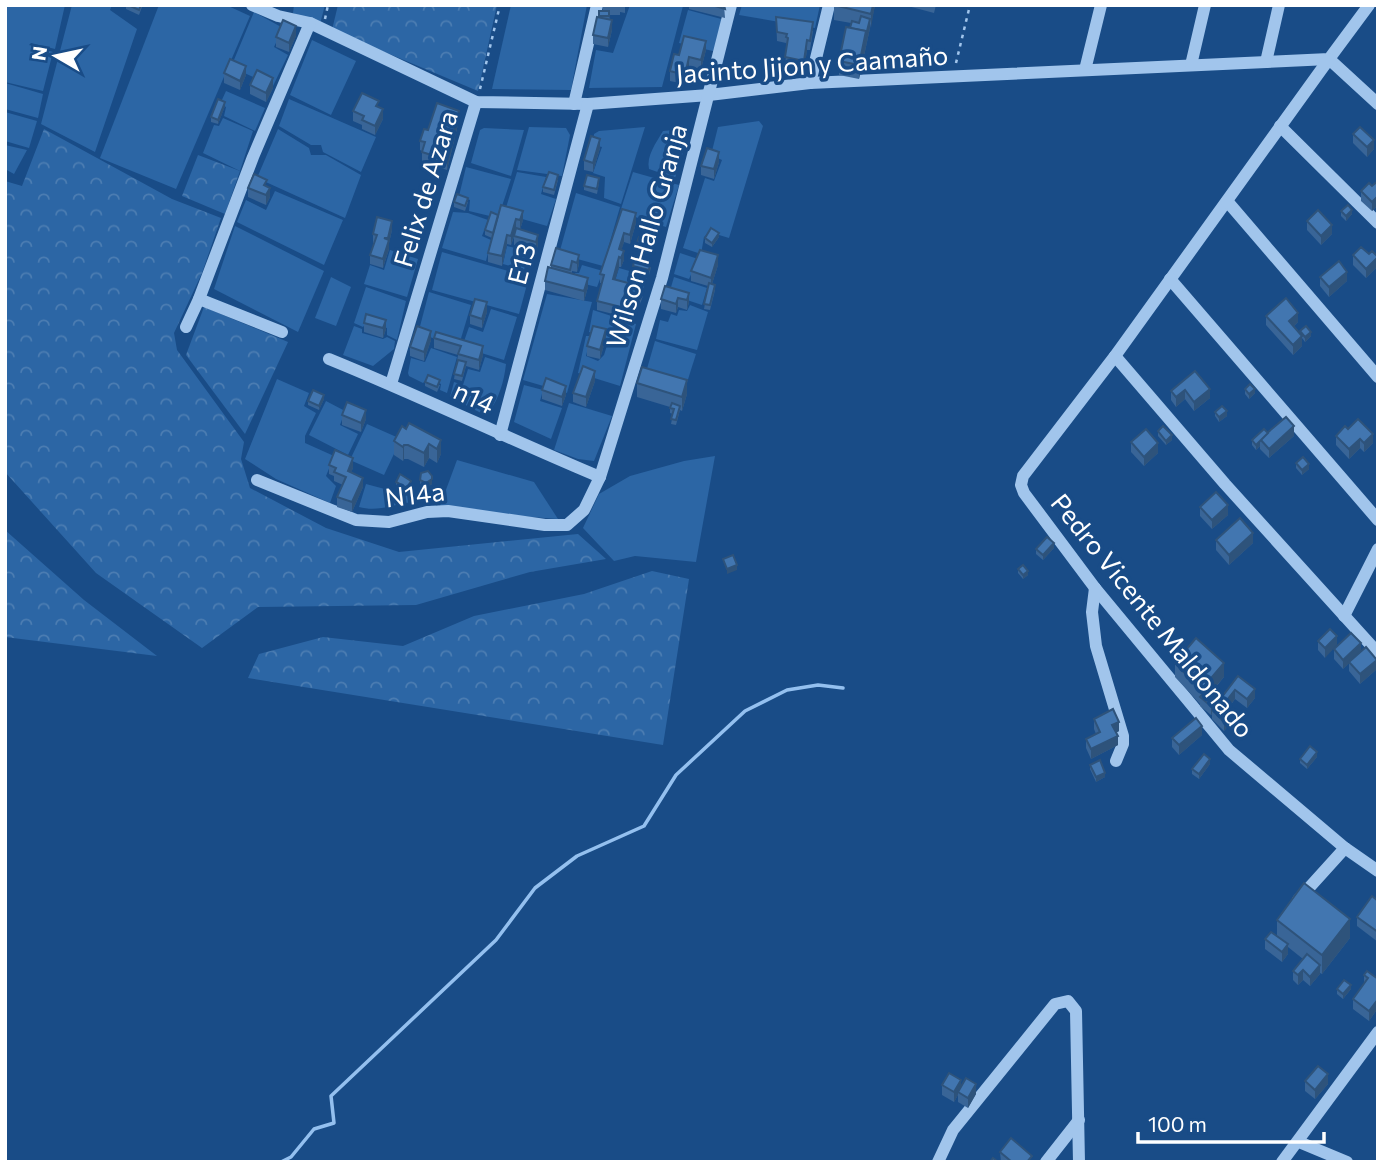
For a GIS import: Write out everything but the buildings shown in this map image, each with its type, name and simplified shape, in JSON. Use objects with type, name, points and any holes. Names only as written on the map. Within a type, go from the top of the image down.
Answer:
[{"type":"street","name":"Jacinto Jijon y Caamaño","points":[[253,5],[279,11],[310,23],[476,103],[588,104],[709,95],[810,83],[1329,59]]},
{"type":"street","points":[[574,104],[597,5]]},
{"type":"street","name":"Wilson Hallo Granja","points":[[600,477],[662,278],[731,5]]},
{"type":"street","points":[[810,83],[829,5]]},
{"type":"street","points":[[1085,70],[1101,5]]},
{"type":"street","points":[[1191,65],[1205,5]]},
{"type":"street","points":[[1266,62],[1279,5]]},
{"type":"street","points":[[1369,5],[1115,356],[1378,653]]},
{"type":"street","points":[[186,327],[200,299],[253,157],[310,23]]},
{"type":"street","points":[[1329,59],[1378,104]]},
{"type":"street","name":"Felix de Azara","points":[[391,384],[476,103]]},
{"type":"street","name":"E13","points":[[500,436],[588,104]]},
{"type":"street","points":[[1280,126],[1378,223]]},
{"type":"street","points":[[1227,201],[1378,377]]},
{"type":"street","points":[[1170,279],[1378,520]]},
{"type":"street","points":[[200,299],[282,332]]},
{"type":"street","name":"Pedro Vicente Maldonado","points":[[1115,356],[1023,476],[1021,485],[1024,493],[1095,587],[1229,750],[1345,848],[1378,871]]},
{"type":"street","name":"n14","points":[[329,359],[391,384],[500,436],[600,477]]},
{"type":"street","name":"N14a","points":[[257,480],[356,520],[389,522],[427,512],[448,511],[545,525],[567,525],[584,510],[600,477]]},
{"type":"street","points":[[1345,616],[1378,549]]},
{"type":"street","points":[[1095,587],[1092,612],[1096,646],[1123,736],[1123,744],[1116,761]]},
{"type":"street","points":[[1286,914],[1345,848]]},
{"type":"street","points":[[938,1162],[953,1130],[1055,1004],[1061,1001],[1068,1001],[1076,1011],[1079,1162]]},
{"type":"street","points":[[1282,1162],[1378,1032]]},
{"type":"street","points":[[1046,1162],[1079,1120]]},
{"type":"street","points":[[1299,1142],[1347,1162]]},
{"type":"path","name":"Felix de Azara","points":[[476,103],[500,5]]},
{"type":"path","points":[[953,76],[970,5]]},
{"type":"green space","points":[[5,5],[65,5],[55,49],[31,43],[29,45],[53,52],[43,91],[5,82]]},
{"type":"green space","points":[[72,5],[112,5],[110,10],[137,29],[95,152],[41,124]]},
{"type":"green space","points":[[159,5],[226,5],[250,16],[176,189],[100,158]]},
{"type":"green space","points":[[294,5],[325,5],[320,24],[293,13]]},
{"type":"green space","points":[[338,5],[497,5],[478,91],[332,30]]},
{"type":"green space","points":[[511,5],[587,5],[571,90],[492,89]]},
{"type":"green space","points":[[630,5],[683,6],[662,87],[589,88],[596,50],[613,53]]},
{"type":"green space","points":[[742,5],[820,5],[815,28],[739,15]]},
{"type":"green space","points":[[688,10],[725,20],[717,52],[679,43]]},
{"type":"green space","points":[[254,12],[283,28],[274,47],[288,55],[273,86],[231,67]]},
{"type":"green space","points":[[312,40],[356,61],[331,115],[290,95]]},
{"type":"green space","points":[[5,83],[43,94],[38,118],[5,109]]},
{"type":"green space","points":[[226,91],[265,108],[255,131],[224,116],[226,107],[220,104]]},
{"type":"green space","points":[[289,99],[376,137],[361,172],[323,152],[321,145],[311,145],[279,126]]},
{"type":"green space","points":[[5,112],[37,121],[29,148],[5,141]]},
{"type":"green space","points":[[223,118],[253,131],[240,171],[203,153],[214,125],[219,126]]},
{"type":"green space","points":[[759,121],[763,126],[729,238],[709,232],[704,237],[701,254],[683,248],[705,178],[714,181],[722,160],[711,155],[718,127]]},
{"type":"green space","points":[[529,127],[566,128],[570,135],[562,176],[517,170]]},
{"type":"green space","points":[[645,127],[621,204],[604,198],[605,177],[593,173],[602,147],[593,145],[594,134],[599,131]]},
{"type":"green space","points":[[44,129],[172,199],[221,218],[202,273],[174,333],[177,350],[244,442],[241,459],[250,488],[326,528],[399,552],[578,534],[606,559],[530,572],[416,605],[258,607],[202,648],[96,573],[5,472],[5,181],[22,186]]},
{"type":"green space","points":[[278,129],[309,148],[311,155],[326,155],[361,175],[345,218],[257,178]]},
{"type":"green space","points":[[685,129],[688,136],[675,178],[649,169],[650,154],[663,131]]},
{"type":"green space","points":[[480,130],[524,130],[511,176],[471,163]]},
{"type":"green space","points":[[5,145],[27,150],[14,174],[5,169]]},
{"type":"green space","points":[[198,155],[240,171],[225,214],[182,196]]},
{"type":"green space","points":[[466,167],[511,179],[498,218],[469,211],[470,200],[459,196]]},
{"type":"green space","points":[[517,172],[546,177],[541,194],[556,199],[547,226],[504,214]]},
{"type":"green space","points":[[633,172],[679,185],[666,227],[620,212]]},
{"type":"green space","points":[[275,191],[343,220],[324,265],[237,222],[246,200],[266,210]]},
{"type":"green space","points":[[576,193],[620,207],[603,266],[559,254]]},
{"type":"green space","points":[[453,212],[468,213],[488,220],[482,236],[491,240],[486,261],[442,248]]},
{"type":"green space","points":[[235,226],[324,271],[298,332],[214,289]]},
{"type":"green space","points":[[507,246],[519,249],[517,253],[527,257],[524,270],[503,264]]},
{"type":"green space","points":[[390,250],[418,259],[407,297],[364,284],[370,265],[384,270]]},
{"type":"green space","points":[[442,252],[529,277],[519,314],[432,290]]},
{"type":"green space","points":[[680,253],[698,259],[689,279],[674,274]]},
{"type":"green space","points":[[582,265],[603,271],[597,287],[572,281]]},
{"type":"green space","points":[[619,268],[647,276],[642,294],[637,294],[635,303],[638,306],[634,320],[624,314],[630,290],[614,284]]},
{"type":"green space","points":[[331,277],[351,287],[336,326],[315,318]]},
{"type":"green space","points":[[674,277],[707,288],[702,305],[669,294]]},
{"type":"green space","points":[[366,287],[406,301],[397,340],[387,335],[387,328],[366,323],[363,327],[354,323]]},
{"type":"green space","points":[[429,292],[471,305],[459,345],[418,334]]},
{"type":"green space","points":[[547,294],[592,302],[567,393],[523,380]]},
{"type":"green space","points":[[690,305],[708,312],[697,350],[656,339],[660,320],[668,322],[671,314],[677,316],[679,310],[687,311]]},
{"type":"green space","points":[[204,307],[288,342],[245,434],[186,355]]},
{"type":"green space","points":[[491,309],[517,317],[504,360],[462,347],[469,327],[483,332]]},
{"type":"green space","points":[[593,310],[636,324],[620,386],[578,373],[586,336],[591,336],[586,356],[598,361],[604,355],[609,339],[589,332]]},
{"type":"green space","points":[[354,326],[362,329],[362,333],[395,341],[394,349],[373,366],[343,355]]},
{"type":"green space","points":[[655,341],[696,354],[684,392],[644,379]]},
{"type":"green space","points":[[431,348],[457,357],[447,393],[440,390],[441,384],[428,378],[423,383],[409,376],[411,358],[425,362]]},
{"type":"green space","points":[[485,357],[506,364],[496,401],[489,412],[481,413],[450,397],[454,382],[463,385],[468,369],[480,372]]},
{"type":"green space","points":[[277,379],[309,393],[304,406],[316,413],[305,436],[305,443],[334,456],[326,476],[336,486],[330,503],[276,479],[245,459]]},
{"type":"green space","points":[[524,385],[543,390],[540,401],[562,408],[551,439],[514,422]]},
{"type":"green space","points":[[326,401],[345,411],[340,425],[358,434],[348,455],[309,435]]},
{"type":"green space","points":[[569,403],[612,416],[594,461],[578,459],[554,450]]},
{"type":"green space","points":[[367,424],[401,439],[384,475],[350,460]]},
{"type":"green space","points":[[715,456],[696,562],[635,556],[614,561],[583,528],[599,494],[630,476],[684,461]]},
{"type":"green space","points":[[457,460],[534,482],[558,519],[493,514],[440,506]]},
{"type":"green space","points":[[366,484],[411,496],[411,502],[379,508],[359,507]]},
{"type":"green space","points":[[5,530],[84,600],[157,656],[5,637]]},
{"type":"green space","points":[[652,571],[689,579],[663,745],[248,678],[259,654],[323,637],[403,646],[474,616],[584,594]]},
{"type":"waterway","points":[[281,1162],[291,1157],[314,1129],[334,1123],[331,1096],[496,940],[535,888],[577,856],[644,826],[676,775],[745,711],[787,690],[818,685],[843,688]]}]
